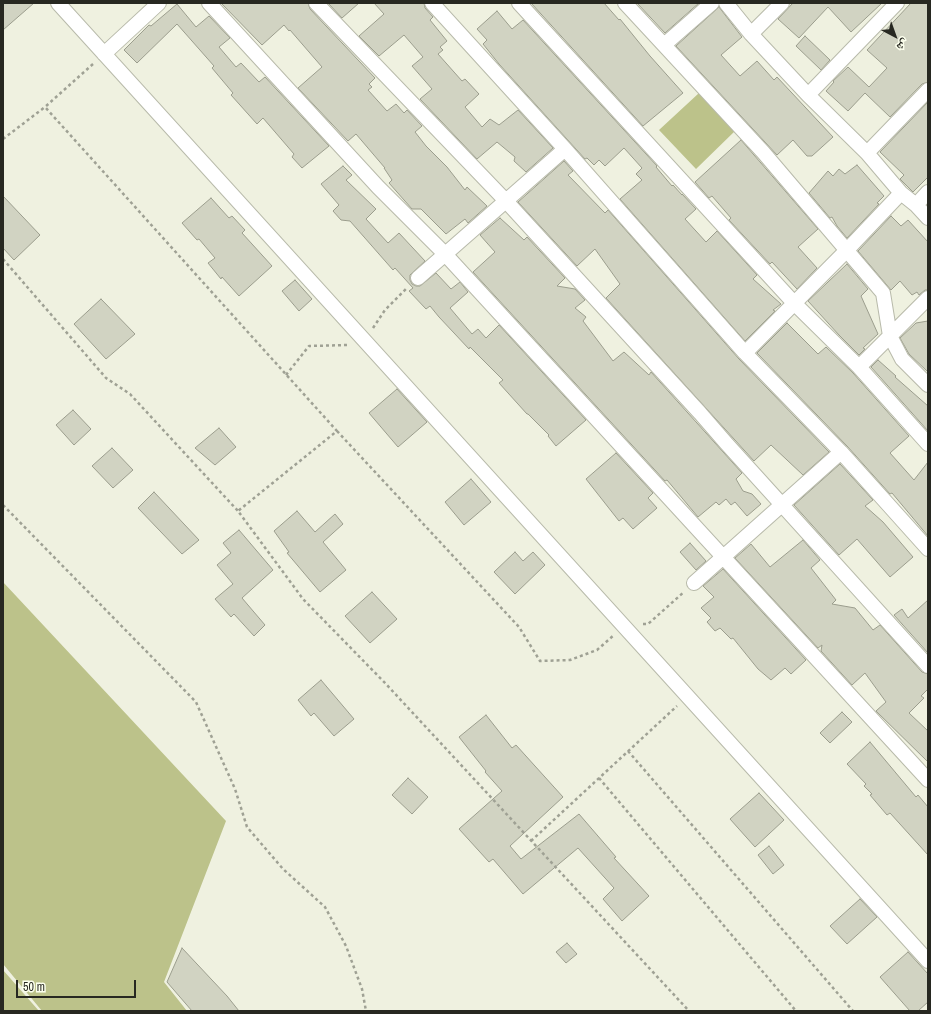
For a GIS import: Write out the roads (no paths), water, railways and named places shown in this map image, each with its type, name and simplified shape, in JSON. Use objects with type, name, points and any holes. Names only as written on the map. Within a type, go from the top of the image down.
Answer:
[{"type":"street","points":[[58,3],[928,961]]},
{"type":"street","points":[[104,54],[159,3]]},
{"type":"street","points":[[209,3],[378,187],[445,254],[928,780]]},
{"type":"street","points":[[316,3],[506,201],[928,666]]},
{"type":"street","points":[[432,3],[565,149],[745,353],[841,452],[928,549]]},
{"type":"street","points":[[519,3],[794,303],[859,367],[928,444]]},
{"type":"street","points":[[625,3],[763,152],[848,250],[883,293],[890,336],[902,359],[928,385]]},
{"type":"street","points":[[664,45],[712,3]]},
{"type":"street","points":[[726,3],[751,34],[808,95],[867,153],[901,193],[916,205],[928,218]]},
{"type":"street","points":[[751,34],[782,3]]},
{"type":"street","points":[[808,95],[897,3]]},
{"type":"street","points":[[867,153],[928,90]]},
{"type":"street","points":[[418,278],[565,149]]},
{"type":"street","points":[[916,205],[928,192]]},
{"type":"street","points":[[745,353],[848,250],[901,193]]},
{"type":"street","points":[[859,367],[928,298]]},
{"type":"street","points":[[694,583],[841,452]]}]
